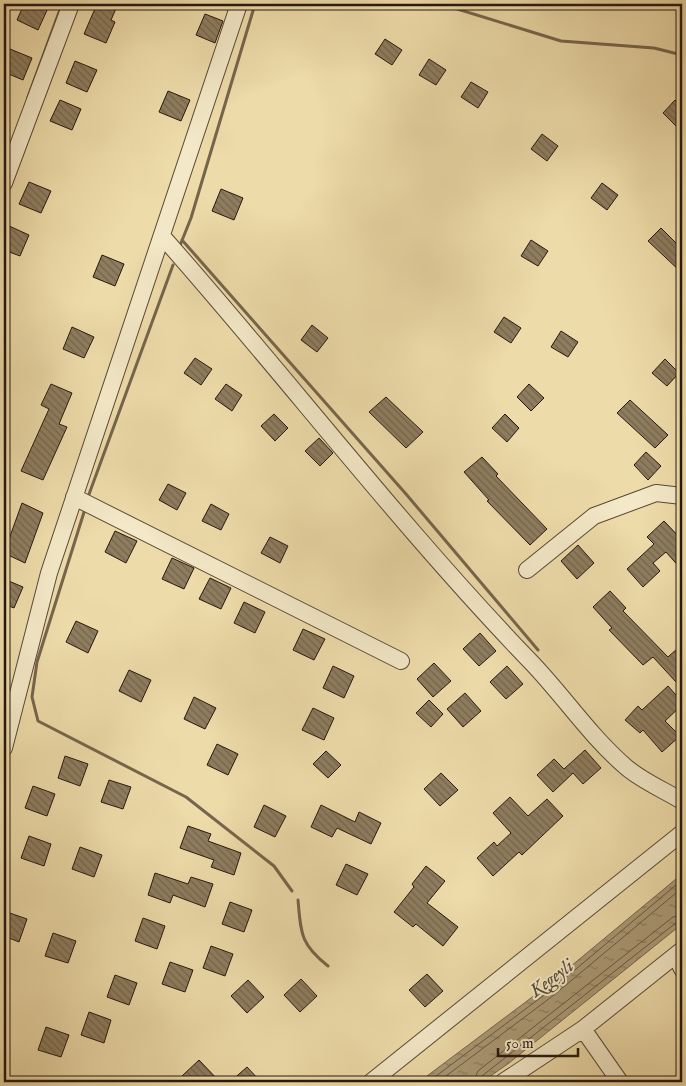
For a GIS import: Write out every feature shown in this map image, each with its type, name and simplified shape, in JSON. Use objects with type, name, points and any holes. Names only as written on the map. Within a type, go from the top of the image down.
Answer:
[{"type":"street","points":[[4,183],[71,4]]},
{"type":"street","points":[[4,748],[8,707],[49,573],[238,4]]},
{"type":"street","points":[[162,236],[238,322],[468,597],[543,675],[582,724],[627,768],[682,801]]},
{"type":"street","points":[[527,570],[594,516],[656,493],[682,496]]},
{"type":"street","points":[[74,497],[400,661]]},
{"type":"street","points":[[371,1082],[682,833]]},
{"type":"street","points":[[504,1082],[680,958]]},
{"type":"street","points":[[583,1028],[620,1082]]},
{"type":"water","points":[[682,874],[682,924],[509,1063],[482,1082],[419,1082],[547,986]]},
{"type":"building","points":[[24,4],[38,4],[48,8],[38,30],[17,20]]},
{"type":"building","points":[[97,4],[118,4],[111,20],[115,22],[106,43],[84,34]]},
{"type":"building","points":[[205,14],[223,21],[215,43],[196,35]]},
{"type":"building","points":[[385,39],[402,50],[392,65],[375,54]]},
{"type":"building","points":[[10,49],[32,58],[23,80],[4,72],[4,64]]},
{"type":"building","points":[[429,59],[446,70],[436,85],[419,75]]},
{"type":"building","points":[[75,61],[97,70],[87,92],[66,83]]},
{"type":"building","points":[[471,82],[488,92],[478,108],[461,97]]},
{"type":"building","points":[[168,91],[190,100],[181,121],[159,112]]},
{"type":"building","points":[[60,100],[81,109],[72,130],[50,121]]},
{"type":"building","points":[[675,100],[682,106],[682,122],[677,127],[663,113]]},
{"type":"building","points":[[542,134],[558,146],[547,161],[531,149]]},
{"type":"building","points":[[29,182],[51,191],[41,213],[19,204]]},
{"type":"building","points":[[602,183],[618,195],[607,210],[591,198]]},
{"type":"building","points":[[221,189],[243,198],[234,220],[212,211]]},
{"type":"building","points":[[7,225],[29,235],[20,256],[4,250],[4,234]]},
{"type":"building","points":[[661,228],[682,249],[682,273],[648,241]]},
{"type":"building","points":[[531,240],[548,251],[538,266],[521,256]]},
{"type":"building","points":[[102,255],[124,264],[115,286],[93,277]]},
{"type":"building","points":[[504,317],[521,328],[511,343],[494,332]]},
{"type":"building","points":[[312,325],[328,338],[317,352],[301,340]]},
{"type":"building","points":[[72,327],[94,337],[84,358],[63,349]]},
{"type":"building","points":[[561,331],[578,342],[568,357],[551,347]]},
{"type":"building","points":[[195,358],[212,369],[201,385],[184,373]]},
{"type":"building","points":[[665,359],[679,373],[667,386],[652,373]]},
{"type":"building","points":[[51,384],[72,393],[59,424],[67,427],[43,480],[21,471],[49,409],[41,405]]},
{"type":"building","points":[[226,384],[242,395],[232,411],[215,399]]},
{"type":"building","points":[[529,384],[544,398],[531,411],[517,397]]},
{"type":"building","points":[[386,397],[423,432],[406,448],[369,412]]},
{"type":"building","points":[[630,400],[668,435],[655,448],[617,413]]},
{"type":"building","points":[[274,414],[288,428],[275,441],[261,426]]},
{"type":"building","points":[[505,414],[519,428],[507,442],[492,428]]},
{"type":"building","points":[[319,438],[333,453],[320,466],[305,451]]},
{"type":"building","points":[[646,452],[661,466],[648,480],[634,465]]},
{"type":"building","points":[[482,457],[498,474],[496,476],[547,529],[530,545],[487,501],[489,500],[464,472]]},
{"type":"building","points":[[168,484],[186,493],[177,510],[159,500]]},
{"type":"building","points":[[22,503],[43,513],[25,563],[4,553]]},
{"type":"building","points":[[211,504],[229,514],[221,530],[202,521]]},
{"type":"building","points":[[664,521],[682,540],[682,570],[666,552],[653,563],[660,571],[643,587],[627,569],[654,544],[647,537]]},
{"type":"building","points":[[115,531],[137,541],[126,563],[105,552]]},
{"type":"building","points":[[270,537],[288,546],[280,563],[261,553]]},
{"type":"building","points":[[578,545],[594,563],[577,579],[561,561]]},
{"type":"building","points":[[172,558],[194,568],[184,589],[162,579]]},
{"type":"building","points":[[210,578],[231,588],[221,609],[199,599]]},
{"type":"building","points":[[4,579],[23,587],[14,608],[4,604]]},
{"type":"building","points":[[610,591],[626,608],[623,611],[668,657],[677,649],[682,654],[682,676],[676,682],[653,657],[643,665],[609,630],[612,628],[593,607]]},
{"type":"building","points":[[244,602],[265,612],[255,633],[234,623]]},
{"type":"building","points":[[76,621],[98,631],[88,653],[66,642]]},
{"type":"building","points":[[303,629],[325,639],[314,660],[293,650]]},
{"type":"building","points":[[480,633],[496,651],[479,666],[463,649]]},
{"type":"building","points":[[434,663],[451,681],[433,697],[417,679]]},
{"type":"building","points":[[333,666],[354,676],[344,698],[323,688]]},
{"type":"building","points":[[507,666],[523,684],[506,699],[490,682]]},
{"type":"building","points":[[129,670],[151,680],[141,702],[119,691]]},
{"type":"building","points":[[668,686],[682,702],[682,705],[665,721],[680,736],[662,752],[643,730],[640,733],[625,720],[638,706],[642,710]]},
{"type":"building","points":[[465,693],[481,711],[463,727],[447,709]]},
{"type":"building","points":[[194,697],[216,708],[205,729],[184,719]]},
{"type":"building","points":[[429,700],[443,714],[431,727],[416,713]]},
{"type":"building","points":[[313,708],[334,718],[324,740],[302,730]]},
{"type":"building","points":[[217,744],[238,754],[228,775],[207,765]]},
{"type":"building","points":[[585,750],[601,768],[583,784],[573,773],[553,792],[537,775],[554,759],[564,769]]},
{"type":"building","points":[[326,751],[341,765],[328,778],[313,764]]},
{"type":"building","points":[[65,756],[88,764],[80,786],[58,778]]},
{"type":"building","points":[[441,773],[458,790],[440,806],[424,789]]},
{"type":"building","points":[[109,780],[131,787],[123,809],[101,802]]},
{"type":"building","points":[[33,786],[55,794],[47,816],[25,808]]},
{"type":"building","points":[[510,797],[528,816],[547,799],[563,816],[522,855],[519,852],[493,876],[477,858],[494,842],[497,846],[511,833],[493,813]]},
{"type":"building","points":[[264,805],[286,816],[275,837],[254,827]]},
{"type":"building","points":[[321,805],[355,822],[359,812],[381,823],[371,844],[337,828],[332,837],[311,827]]},
{"type":"building","points":[[188,826],[211,834],[208,841],[241,853],[234,875],[211,867],[214,860],[180,848]]},
{"type":"building","points":[[29,836],[51,844],[44,866],[21,858]]},
{"type":"building","points":[[80,847],[102,855],[94,877],[72,869]]},
{"type":"building","points":[[346,864],[368,874],[357,895],[336,885]]},
{"type":"building","points":[[426,866],[445,881],[427,903],[458,927],[443,946],[416,924],[413,927],[394,912],[414,887],[412,884]]},
{"type":"building","points":[[155,873],[188,884],[191,877],[213,884],[205,907],[173,895],[170,903],[148,895]]},
{"type":"building","points":[[230,902],[252,910],[244,932],[222,924]]},
{"type":"building","points":[[4,911],[27,919],[19,942],[4,936]]},
{"type":"building","points":[[143,918],[165,926],[157,949],[135,941]]},
{"type":"building","points":[[53,933],[76,941],[68,963],[45,956]]},
{"type":"building","points":[[211,946],[233,954],[225,976],[203,968]]},
{"type":"building","points":[[170,962],[193,970],[185,992],[162,984]]},
{"type":"building","points":[[427,974],[443,991],[425,1007],[409,990]]},
{"type":"building","points":[[115,975],[137,983],[129,1005],[107,997]]},
{"type":"building","points":[[301,979],[317,996],[300,1012],[284,995]]},
{"type":"building","points":[[248,980],[264,997],[247,1013],[231,996]]},
{"type":"building","points":[[89,1012],[111,1020],[104,1043],[81,1035]]},
{"type":"building","points":[[46,1027],[69,1035],[61,1057],[38,1050]]},
{"type":"building","points":[[199,1060],[220,1082],[188,1082],[182,1076]]},
{"type":"building","points":[[247,1067],[261,1082],[230,1082]]},
{"type":"waterway","points":[[28,97],[62,4]]},
{"type":"waterway","points":[[179,248],[191,218],[255,4]]},
{"type":"waterway","points":[[441,4],[561,41],[654,48],[682,55]]},
{"type":"waterway","points":[[4,159],[9,147]]},
{"type":"waterway","points":[[182,240],[406,494],[538,650]]},
{"type":"waterway","points":[[88,497],[173,265]]},
{"type":"waterway","points":[[85,509],[37,662],[32,697],[38,721],[186,797],[274,866],[292,891]]},
{"type":"waterway","points":[[298,900],[301,930],[307,944],[328,966]]},
{"type":"water label","name":"Kegeyli","points":[[552,979]]}]
